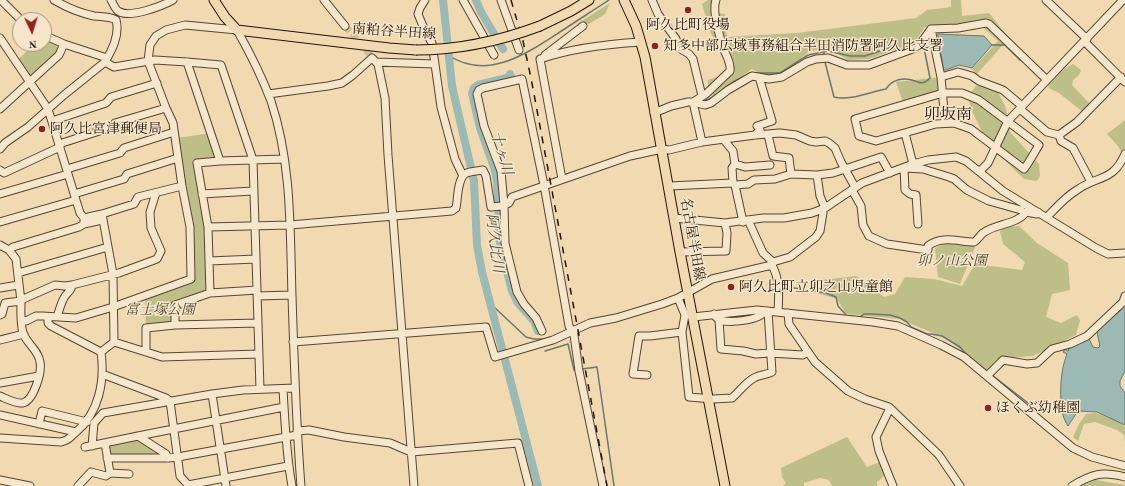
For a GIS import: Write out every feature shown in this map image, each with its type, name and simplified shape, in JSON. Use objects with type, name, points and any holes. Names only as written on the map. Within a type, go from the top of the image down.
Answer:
[{"type":"main road","points":[[214,0],[225,17],[237,30]]},
{"type":"main road","points":[[221,0],[232,18],[237,30]]},
{"type":"main road","name":"南粕谷半田線","points":[[237,30],[416,50],[443,49],[472,46],[506,38],[540,26],[589,0]]},
{"type":"main road","name":"名古屋半田線","points":[[624,0],[636,26],[645,57],[692,317],[725,486]]},
{"type":"street","points":[[0,0],[13,12]]},
{"type":"street","points":[[0,149],[5,143],[28,127],[106,60],[116,37],[116,20],[73,10],[54,0]]},
{"type":"street","points":[[111,0],[117,10],[124,14],[143,11],[163,5],[173,0]]},
{"type":"street","points":[[324,0],[345,26]]},
{"type":"street","points":[[425,0],[418,14],[432,43],[441,107],[455,159],[464,175]]},
{"type":"street","points":[[463,0],[494,55]]},
{"type":"street","points":[[501,0],[519,50]]},
{"type":"street","points":[[652,0],[658,14],[676,39],[679,48],[694,59],[702,96]]},
{"type":"street","points":[[654,113],[671,106],[693,102],[730,71],[731,66],[724,49],[714,9],[716,0]]},
{"type":"street","points":[[941,78],[958,72],[972,76],[979,81],[1003,90],[1047,132],[1059,135],[1077,122],[1123,80],[1046,0]]},
{"type":"street","points":[[980,171],[988,163],[1008,121],[1123,0],[1125,3]]},
{"type":"street","points":[[693,102],[705,105],[711,103],[738,83],[752,76],[769,79],[782,77],[807,62],[823,58],[833,58],[847,65],[869,65],[918,47],[931,30],[958,28],[986,23],[989,24],[1048,80]]},
{"type":"street","points":[[530,24],[533,35]]},
{"type":"street","points":[[22,320],[26,321],[36,316],[76,318],[113,307],[191,279],[190,227],[182,186],[173,123],[148,61],[150,45],[156,36],[166,30],[185,25],[237,30],[251,56],[268,94],[279,134],[287,180],[300,486]]},
{"type":"street","points":[[540,59],[583,26]]},
{"type":"street","points":[[931,30],[941,78],[945,122]]},
{"type":"street","points":[[52,39],[106,60],[114,67],[148,61],[221,65],[253,160],[260,389]]},
{"type":"street","points":[[540,59],[552,55],[606,44],[641,42]]},
{"type":"street","points":[[1,43],[48,109],[80,213],[84,221]]},
{"type":"street","points":[[0,109],[59,55],[64,44]]},
{"type":"street","points":[[268,94],[342,83],[372,58],[376,62],[379,69],[385,98],[414,486]]},
{"type":"street","points":[[540,59],[562,179]]},
{"type":"street","points":[[187,62],[220,161]]},
{"type":"street","points":[[376,62],[434,64]]},
{"type":"street","points":[[755,135],[760,130],[757,126],[772,121],[759,77]]},
{"type":"street","points":[[542,331],[536,318],[524,304],[517,292],[505,243],[500,206],[501,171],[484,126],[477,94],[479,90],[483,88],[522,78],[544,185],[569,326],[574,335],[579,371],[603,486]]},
{"type":"street","points":[[52,121],[106,103],[111,97],[157,83]]},
{"type":"street","points":[[956,93],[973,97],[1039,145],[1032,159],[1024,169],[967,127],[954,123],[945,122],[876,141],[859,136],[855,119],[943,94],[956,93]]},
{"type":"street","points":[[693,102],[702,142]]},
{"type":"street","points":[[0,170],[4,172],[59,145],[112,127],[115,123],[166,108]]},
{"type":"street","points":[[0,194],[68,172],[120,153],[124,148],[174,132]]},
{"type":"street","points":[[905,133],[912,164]]},
{"type":"street","points":[[208,227],[290,225],[452,211],[456,208],[458,188],[464,175],[480,170],[483,170],[485,174],[491,207],[500,206],[509,203],[512,196],[630,156],[662,149],[669,150],[702,142],[755,135],[787,134],[810,141],[825,141],[835,148],[861,206],[863,225],[869,236],[885,244],[925,251],[928,250],[928,246],[930,244],[940,241],[956,240],[974,242],[983,233],[1003,224],[1021,219],[1026,212],[1037,214],[1038,212]]},
{"type":"street","points":[[768,135],[773,156],[789,158],[791,174]]},
{"type":"street","points":[[1059,135],[1061,141],[1073,148],[1091,182]]},
{"type":"street","points":[[724,140],[733,151],[735,164],[732,168],[734,184],[746,221],[763,253],[772,263],[776,271],[779,288],[778,312]]},
{"type":"street","points":[[1047,217],[1075,191],[1091,182],[1111,174],[1119,166],[1125,154]]},
{"type":"street","points":[[669,186],[748,184],[754,180],[775,179],[791,174],[833,173],[881,157],[890,173]]},
{"type":"street","points":[[674,218],[725,223],[763,218],[784,218],[812,213],[824,208],[862,183],[912,164],[928,160],[956,157],[966,161],[980,171],[1003,191],[1096,248],[1108,254],[1125,253]]},
{"type":"street","points":[[0,222],[124,179],[127,174],[178,158]]},
{"type":"street","points":[[210,293],[208,227],[197,163],[284,159]]},
{"type":"street","points":[[735,164],[745,167],[770,165]]},
{"type":"street","points":[[904,168],[923,170],[945,175],[954,179],[967,190],[989,201],[1021,210]]},
{"type":"street","points":[[904,168],[905,190],[910,194],[916,195],[918,224]]},
{"type":"street","points":[[294,342],[486,327],[495,357],[552,340],[590,323],[616,318],[678,298],[712,279],[790,257],[816,237],[820,231],[824,208],[820,196],[817,174]]},
{"type":"street","points":[[8,250],[12,247],[79,227],[84,221],[102,217],[134,204],[138,197],[182,186]]},
{"type":"street","points":[[202,194],[253,191]]},
{"type":"street","points":[[0,315],[2,314],[5,303],[21,301],[55,285],[72,285],[119,273],[157,259],[161,251],[151,228],[150,212],[156,193]]},
{"type":"street","points":[[102,217],[113,274],[114,342]]},
{"type":"street","points":[[680,252],[726,251],[727,233],[725,223]]},
{"type":"street","points":[[0,245],[8,250],[16,259],[24,334],[40,362],[39,376],[33,394],[27,402],[19,403],[0,396]]},
{"type":"street","points":[[18,273],[108,247]]},
{"type":"street","points":[[209,261],[256,259]]},
{"type":"street","points":[[0,288],[18,285]]},
{"type":"street","points":[[57,317],[64,297],[72,288],[72,285]]},
{"type":"street","points":[[175,325],[175,305],[210,293],[292,295]]},
{"type":"street","points":[[987,376],[1003,360],[1033,364],[1039,361],[1052,349],[1070,344],[1087,336],[1123,302],[1125,296]]},
{"type":"street","points":[[678,298],[685,314],[682,332],[689,397],[709,399],[732,398],[751,379],[767,375],[772,372],[767,311]]},
{"type":"street","points":[[692,317],[757,310],[898,326],[953,351],[972,363],[1073,448],[1092,457],[1125,466]]},
{"type":"street","points":[[719,320],[733,321],[753,319],[767,311]]},
{"type":"street","points":[[788,313],[789,324],[816,362],[848,391],[890,408],[939,455],[960,486]]},
{"type":"street","points":[[714,314],[719,320],[721,349],[743,350],[756,354],[770,353],[803,355],[808,352]]},
{"type":"street","points":[[48,317],[48,323],[51,326],[102,352]]},
{"type":"street","points":[[146,352],[146,328],[175,325],[258,323]]},
{"type":"street","points":[[647,375],[633,374],[639,336],[682,332]]},
{"type":"street","points":[[0,340],[24,334]]},
{"type":"street","points":[[114,342],[162,357],[259,354]]},
{"type":"street","points":[[102,352],[114,342]]},
{"type":"street","points":[[0,438],[61,442],[69,440],[87,422],[97,403],[102,374],[102,352]]},
{"type":"street","points":[[102,374],[166,398],[170,401],[180,476],[188,485],[288,466]]},
{"type":"street","points":[[0,383],[39,376]]},
{"type":"street","points":[[284,407],[216,422],[88,446],[94,423],[103,413],[212,394],[260,389],[295,388]]},
{"type":"street","points":[[283,389],[285,437],[292,486]]},
{"type":"street","points":[[212,394],[226,486]]},
{"type":"street","points":[[890,408],[876,437],[879,451],[893,486]]},
{"type":"street","points":[[39,424],[42,411],[87,422]]},
{"type":"street","points":[[0,415],[76,432]]},
{"type":"street","points":[[107,458],[178,457],[285,437],[309,430],[344,437],[390,442],[411,452],[518,443],[529,486]]},
{"type":"street","points":[[138,436],[166,454],[168,458]]},
{"type":"street","points":[[105,444],[110,473]]},
{"type":"street","points":[[78,486],[91,472],[106,476],[110,473],[129,474]]},
{"type":"street","points":[[1072,486],[1087,477],[1097,474],[1110,474],[1125,478]]},
{"type":"street","points":[[0,480],[30,486]]},
{"type":"green space","points":[[708,0],[713,0],[716,13],[725,14],[727,37],[797,33],[916,18],[927,10],[951,7],[951,0],[961,0],[962,16],[989,13],[1009,38],[977,74],[972,69],[998,41],[978,23],[925,27],[914,43],[869,59],[848,60],[830,49],[809,51],[791,68],[776,76],[762,75],[752,69],[719,94],[711,96],[708,90],[708,80],[725,74],[733,64],[721,50],[711,34],[702,4]]},
{"type":"green space","points":[[610,3],[605,14],[589,24],[577,24]]},
{"type":"green space","points":[[52,39],[64,44],[59,55],[29,83],[15,62],[26,52],[52,52]]},
{"type":"green space","points":[[1073,64],[1081,70],[1079,75],[1073,80],[1072,85],[1091,105],[1083,112],[1059,93],[1049,88],[1048,84],[1061,71]]},
{"type":"green space","points":[[941,77],[943,93],[904,105],[896,82]]},
{"type":"green space","points":[[988,85],[998,92],[1006,108],[1010,132],[1039,164],[1040,176],[1037,181],[1024,179],[988,144],[970,107],[969,95],[976,86]]},
{"type":"green space","points":[[1125,120],[1125,149],[1122,154],[1118,146],[1107,134]]},
{"type":"green space","name":"富士塚公園","points":[[211,133],[220,161],[197,163],[208,227],[210,293],[175,305],[175,325],[146,328],[145,299],[195,281],[193,231],[177,138]]},
{"type":"green space","points":[[1019,226],[1037,243],[1068,263],[1070,290],[1052,294],[1046,317],[1061,323],[1077,315],[1080,320],[1076,335],[1033,356],[997,359],[985,371],[949,340],[900,319],[846,314],[837,299],[817,293],[814,281],[856,276],[884,297],[895,294],[905,277],[934,279],[962,286],[975,264],[1022,270],[1025,262],[1003,244],[1000,231],[1005,227]]},
{"type":"green space","name":"卯ノ山公園","points":[[945,244],[976,245],[960,284],[938,277],[935,248]]},
{"type":"green space","points":[[1096,413],[1120,422],[1125,427],[1125,443],[1124,435],[1117,430],[1095,422],[1084,424],[1078,441],[1073,437],[1086,414]]},
{"type":"green space","points":[[138,436],[166,454],[107,458],[105,443]]},
{"type":"green space","points":[[847,437],[867,467],[880,462],[884,476],[877,482],[877,486],[832,486],[829,480],[820,478],[804,483],[804,486],[783,486],[786,483],[782,477],[781,468]]},
{"type":"green space","points":[[1096,480],[1125,486],[1079,486],[1085,482]]},
{"type":"water","points":[[938,34],[984,36],[992,45],[972,68],[959,65],[944,70]]},
{"type":"water","points":[[1124,308],[1125,371],[1120,381],[1120,386],[1125,393],[1125,425],[1097,412],[1078,411],[1068,426],[1063,415],[1061,400],[1063,368],[1067,354],[1063,352],[1065,349],[1068,351],[1069,348],[1089,339],[1093,347],[1098,348],[1100,346],[1097,332]]},
{"type":"waterway","name":"阿久比川","points":[[443,0],[452,86],[474,181],[477,245],[482,272],[538,486]]},
{"type":"waterway","name":"十ヶ川","points":[[476,0],[481,12],[503,49]]},
{"type":"waterway","points":[[448,55],[463,63],[478,66],[493,65],[508,61],[536,47],[609,0]]},
{"type":"waterway","points":[[992,45],[1005,45],[1020,60],[1023,61]]},
{"type":"waterway","points":[[704,101],[711,98],[733,82],[751,73],[780,73],[808,55],[828,51],[850,56],[865,56],[895,46]]},
{"type":"waterway","points":[[825,62],[834,97],[847,98],[886,89],[895,81],[903,79],[921,83],[926,82],[930,78],[924,48],[932,47]]},
{"type":"waterway","name":"十ヶ川","points":[[510,74],[511,77],[478,85],[474,88],[472,93],[480,128],[495,170],[497,181],[500,243],[512,291],[518,303],[534,321],[538,331]]},
{"type":"waterway","points":[[781,284],[788,287],[826,293],[836,297],[838,306],[847,316],[860,317],[864,314],[870,314],[890,315],[900,318],[907,322],[911,327],[927,334],[942,336],[960,347],[966,354],[987,371]]},
{"type":"waterway","points":[[490,306],[494,307],[526,337],[546,339]]},
{"type":"waterway","points":[[545,351],[568,344],[574,370],[576,370]]},
{"type":"waterway","points":[[582,369],[597,367],[614,486]]},
{"type":"waterway","points":[[992,375],[1028,403],[1046,401]]},
{"type":"tunnel","points":[[345,26],[372,58]]},
{"type":"railway","points":[[511,0],[523,41],[531,78],[607,486]]},
{"type":"place","name":"阿久比町役場","points":[[688,10]]},
{"type":"place","name":"知多中部広域事務組合半田消防署阿久比支署","points":[[655,46]]},
{"type":"place","name":"阿久比宮津郵便局","points":[[42,129]]},
{"type":"place","name":"阿久比町立卯之山児童館","points":[[731,287]]},
{"type":"place","name":"ほくぶ幼稚園","points":[[988,408]]},
{"type":"district","name":"卯坂南","points":[[948,115]]}]
